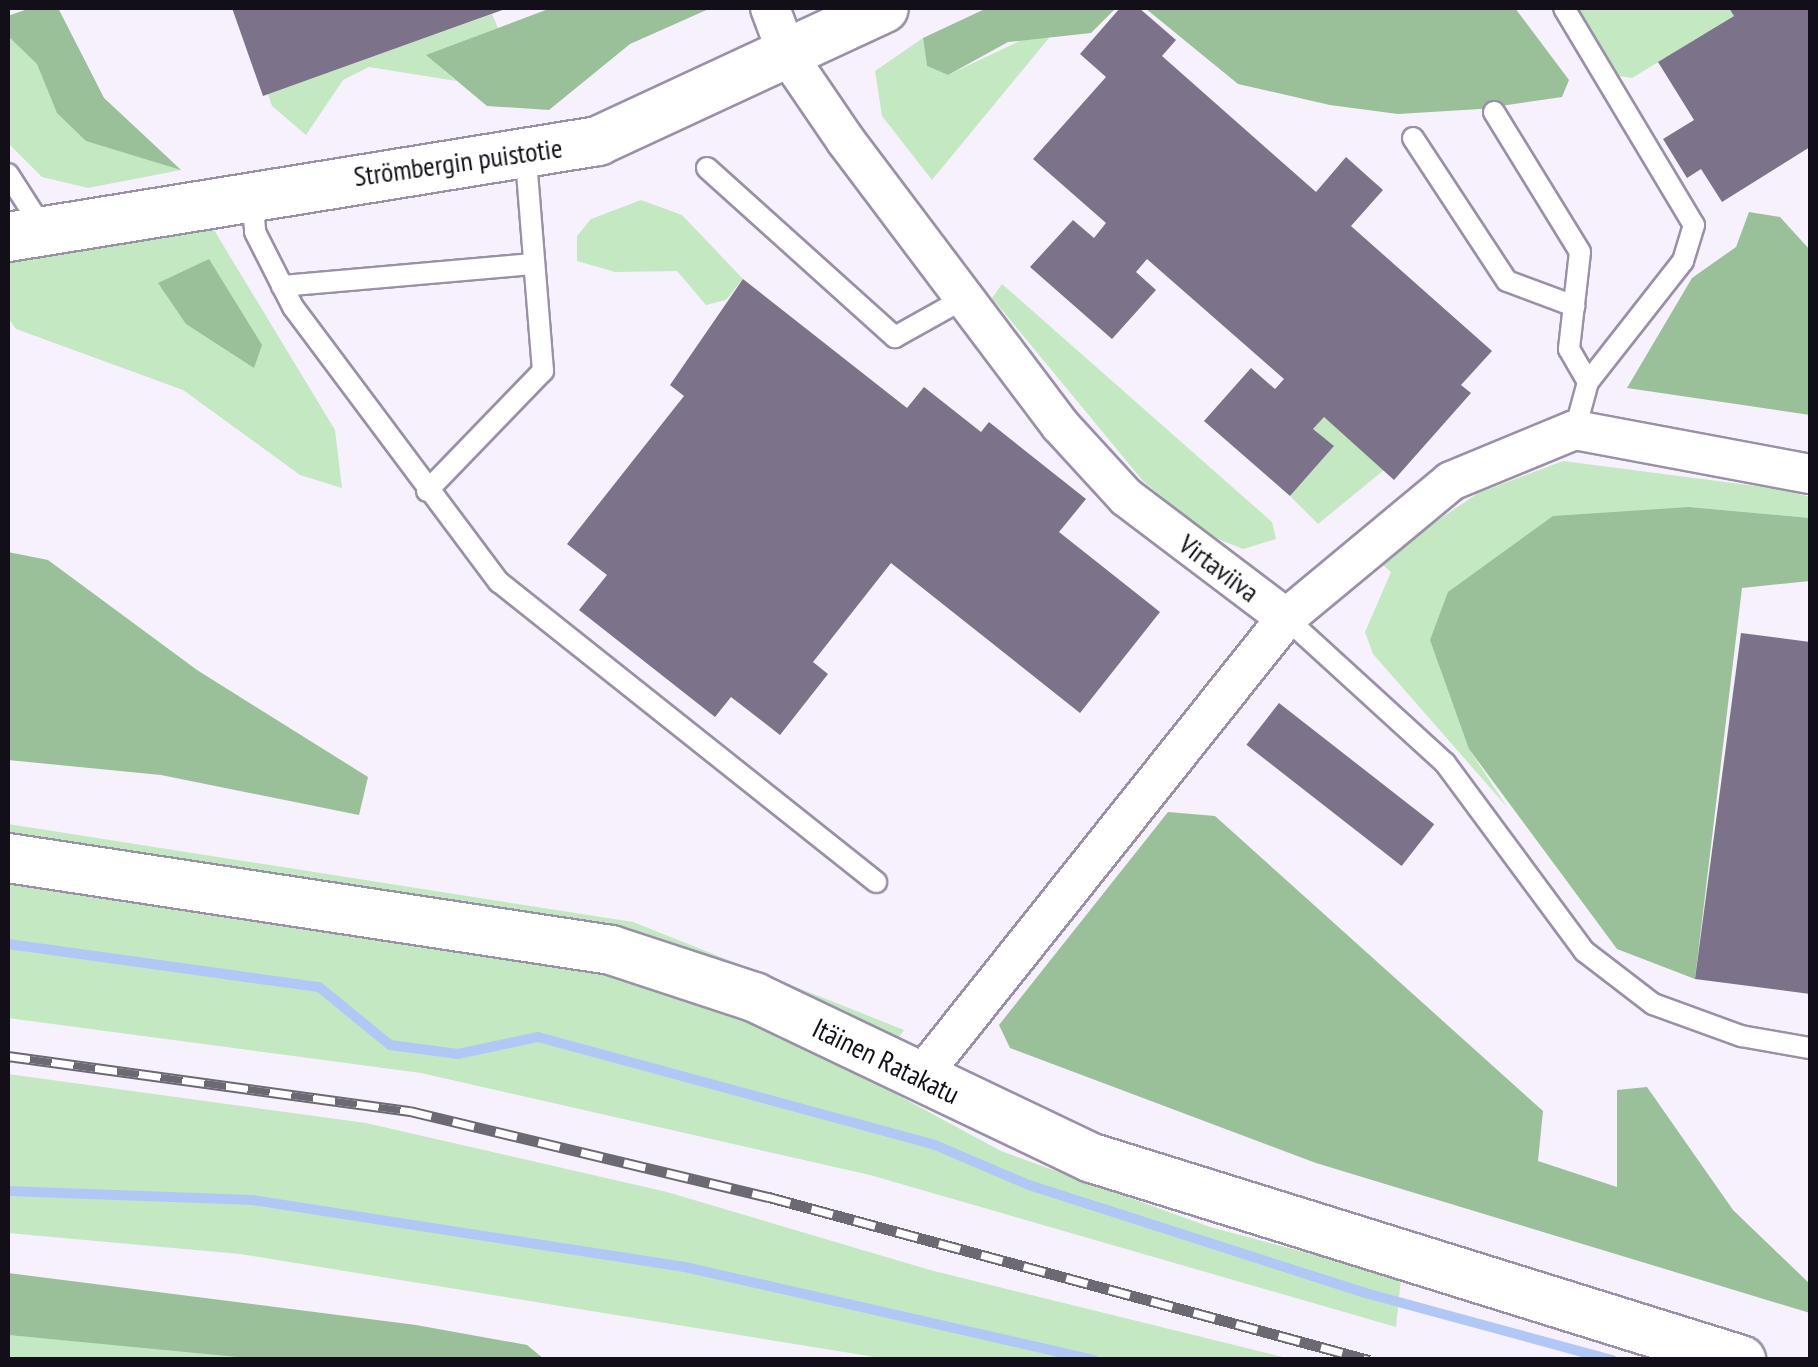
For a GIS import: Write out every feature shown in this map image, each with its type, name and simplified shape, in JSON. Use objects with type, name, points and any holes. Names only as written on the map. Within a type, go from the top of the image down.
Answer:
[{"type":"street","name":"Virtaviiva","points":[[770,8],[788,56],[965,298],[1126,497],[1286,618],[1362,546],[1451,481],[1576,430]]},
{"type":"street","name":"Strömbergin puistotie","points":[[26,233],[252,193],[526,158],[598,141],[788,56],[884,8]]},
{"type":"street","points":[[1576,430],[1810,474]]},
{"type":"street","points":[[920,1076],[1286,618]]},
{"type":"street","name":"Itäinen Ratakatu","points":[[8,858],[611,950],[754,996],[1092,1158],[1741,1360]]},
{"type":"lane","points":[[1564,8],[1694,224],[1684,261],[1588,382],[1576,430]]},
{"type":"lane","points":[[1494,112],[1580,252],[1568,350],[1588,382]]},
{"type":"lane","points":[[1413,138],[1507,281],[1574,306]]},
{"type":"lane","points":[[427,491],[543,370],[526,158]]},
{"type":"lane","points":[[708,168],[895,337],[965,298]]},
{"type":"lane","points":[[8,174],[26,233]]},
{"type":"lane","points":[[252,193],[254,232],[282,286],[427,491],[500,582],[876,882]]},
{"type":"lane","points":[[282,286],[534,264]]},
{"type":"lane","points":[[1286,618],[1445,764],[1584,951],[1653,1004],[1741,1036],[1810,1048]]},
{"type":"green space","points":[[31,8],[58,8],[104,98],[181,170],[88,188],[42,177],[8,143],[8,16]]},
{"type":"green space","points":[[31,8],[58,8],[104,98],[181,170],[86,141],[57,113],[37,64],[8,36],[8,16]]},
{"type":"green space","points":[[551,8],[711,8],[630,44],[549,110],[487,106],[426,55]]},
{"type":"green space","points":[[987,8],[1116,8],[1091,33],[1008,42],[948,75],[927,66],[923,38]]},
{"type":"green space","points":[[1145,8],[1515,8],[1569,80],[1562,97],[1480,109],[1398,114],[1330,105],[1238,84]]},
{"type":"green space","points":[[1575,8],[1729,8],[1734,16],[1632,78],[1619,76]]},
{"type":"green space","points":[[492,14],[498,28],[427,55],[456,81],[369,67],[343,80],[306,135],[272,106],[268,94]]},
{"type":"green space","points":[[1032,35],[1049,38],[932,180],[882,116],[875,71],[923,38],[927,66],[948,75]]},
{"type":"green space","points":[[641,200],[682,215],[743,279],[726,300],[706,305],[677,271],[615,272],[577,261],[577,236],[591,219]]},
{"type":"green space","points":[[1749,212],[1780,217],[1810,250],[1810,415],[1627,388],[1692,278],[1736,247]]},
{"type":"green space","points":[[211,225],[335,430],[342,488],[300,475],[183,390],[16,329],[8,318],[8,258]]},
{"type":"green space","points":[[209,259],[262,345],[254,368],[186,324],[158,283]]},
{"type":"green space","points":[[1002,284],[1272,522],[1276,539],[1243,549],[1208,535],[1143,481],[992,298]]},
{"type":"green space","points":[[1324,417],[1384,470],[1318,524],[1290,496],[1333,447],[1313,429]]},
{"type":"green space","points":[[1563,461],[1779,489],[1810,497],[1810,518],[1689,507],[1469,749],[1507,807],[1373,654],[1365,632],[1391,572],[1378,561],[1478,493]]},
{"type":"green space","points":[[1689,507],[1810,518],[1810,581],[1742,588],[1695,979],[1617,949],[1469,749],[1430,640],[1448,592],[1553,516]]},
{"type":"green space","points":[[8,552],[48,560],[197,670],[368,777],[359,815],[161,775],[8,760]]},
{"type":"green space","points":[[1168,812],[1215,816],[1543,1111],[1538,1161],[1617,1187],[1617,1090],[1647,1087],[1733,1210],[1810,1284],[1810,1313],[1316,1163],[1010,1048],[999,1025]]},
{"type":"green space","points":[[8,824],[633,922],[904,1030],[897,1040],[714,958],[628,934],[8,837]]},
{"type":"green space","points":[[8,883],[630,979],[786,1035],[1001,1151],[1210,1227],[1401,1278],[1396,1327],[870,1175],[421,1073],[8,1018]]},
{"type":"green space","points":[[8,1074],[366,1123],[667,1192],[930,1270],[1291,1359],[887,1359],[240,1254],[8,1233]]},
{"type":"green space","points":[[8,1273],[416,1325],[527,1345],[544,1359],[269,1360],[8,1335]]},
{"type":"green space","points":[[8,1335],[269,1359],[8,1359]]},
{"type":"building","points":[[232,8],[508,8],[263,96]]},
{"type":"building","points":[[1120,8],[1139,8],[1176,40],[1162,56],[1316,192],[1346,157],[1383,190],[1351,226],[1492,351],[1461,385],[1471,393],[1394,480],[1324,417],[1313,429],[1334,446],[1290,496],[1204,421],[1251,368],[1275,389],[1284,379],[1147,259],[1136,272],[1156,290],[1112,339],[1030,267],[1073,220],[1094,238],[1106,223],[1033,159],[1106,77],[1080,54]]},
{"type":"building","points":[[1729,8],[1810,8],[1810,147],[1722,202],[1701,169],[1687,178],[1663,139],[1694,120],[1658,62],[1734,16]]},
{"type":"building","points":[[743,279],[907,408],[924,387],[981,432],[989,422],[1086,499],[1059,532],[1160,612],[1080,713],[891,563],[813,662],[828,674],[780,735],[731,697],[715,717],[579,610],[607,575],[567,544],[684,396],[670,385]]},
{"type":"building","points":[[1741,633],[1810,642],[1810,994],[1695,979]]},
{"type":"building","points":[[1279,703],[1434,824],[1402,866],[1246,745]]},
{"type":"waterway","points":[[8,944],[319,987],[390,1045],[458,1054],[538,1037],[935,1145],[1029,1185],[1369,1294],[1612,1360]]},
{"type":"waterway","points":[[8,1191],[252,1200],[685,1267],[1094,1360]]},
{"type":"railway","points":[[8,1056],[410,1111],[769,1197],[1369,1360]]}]
